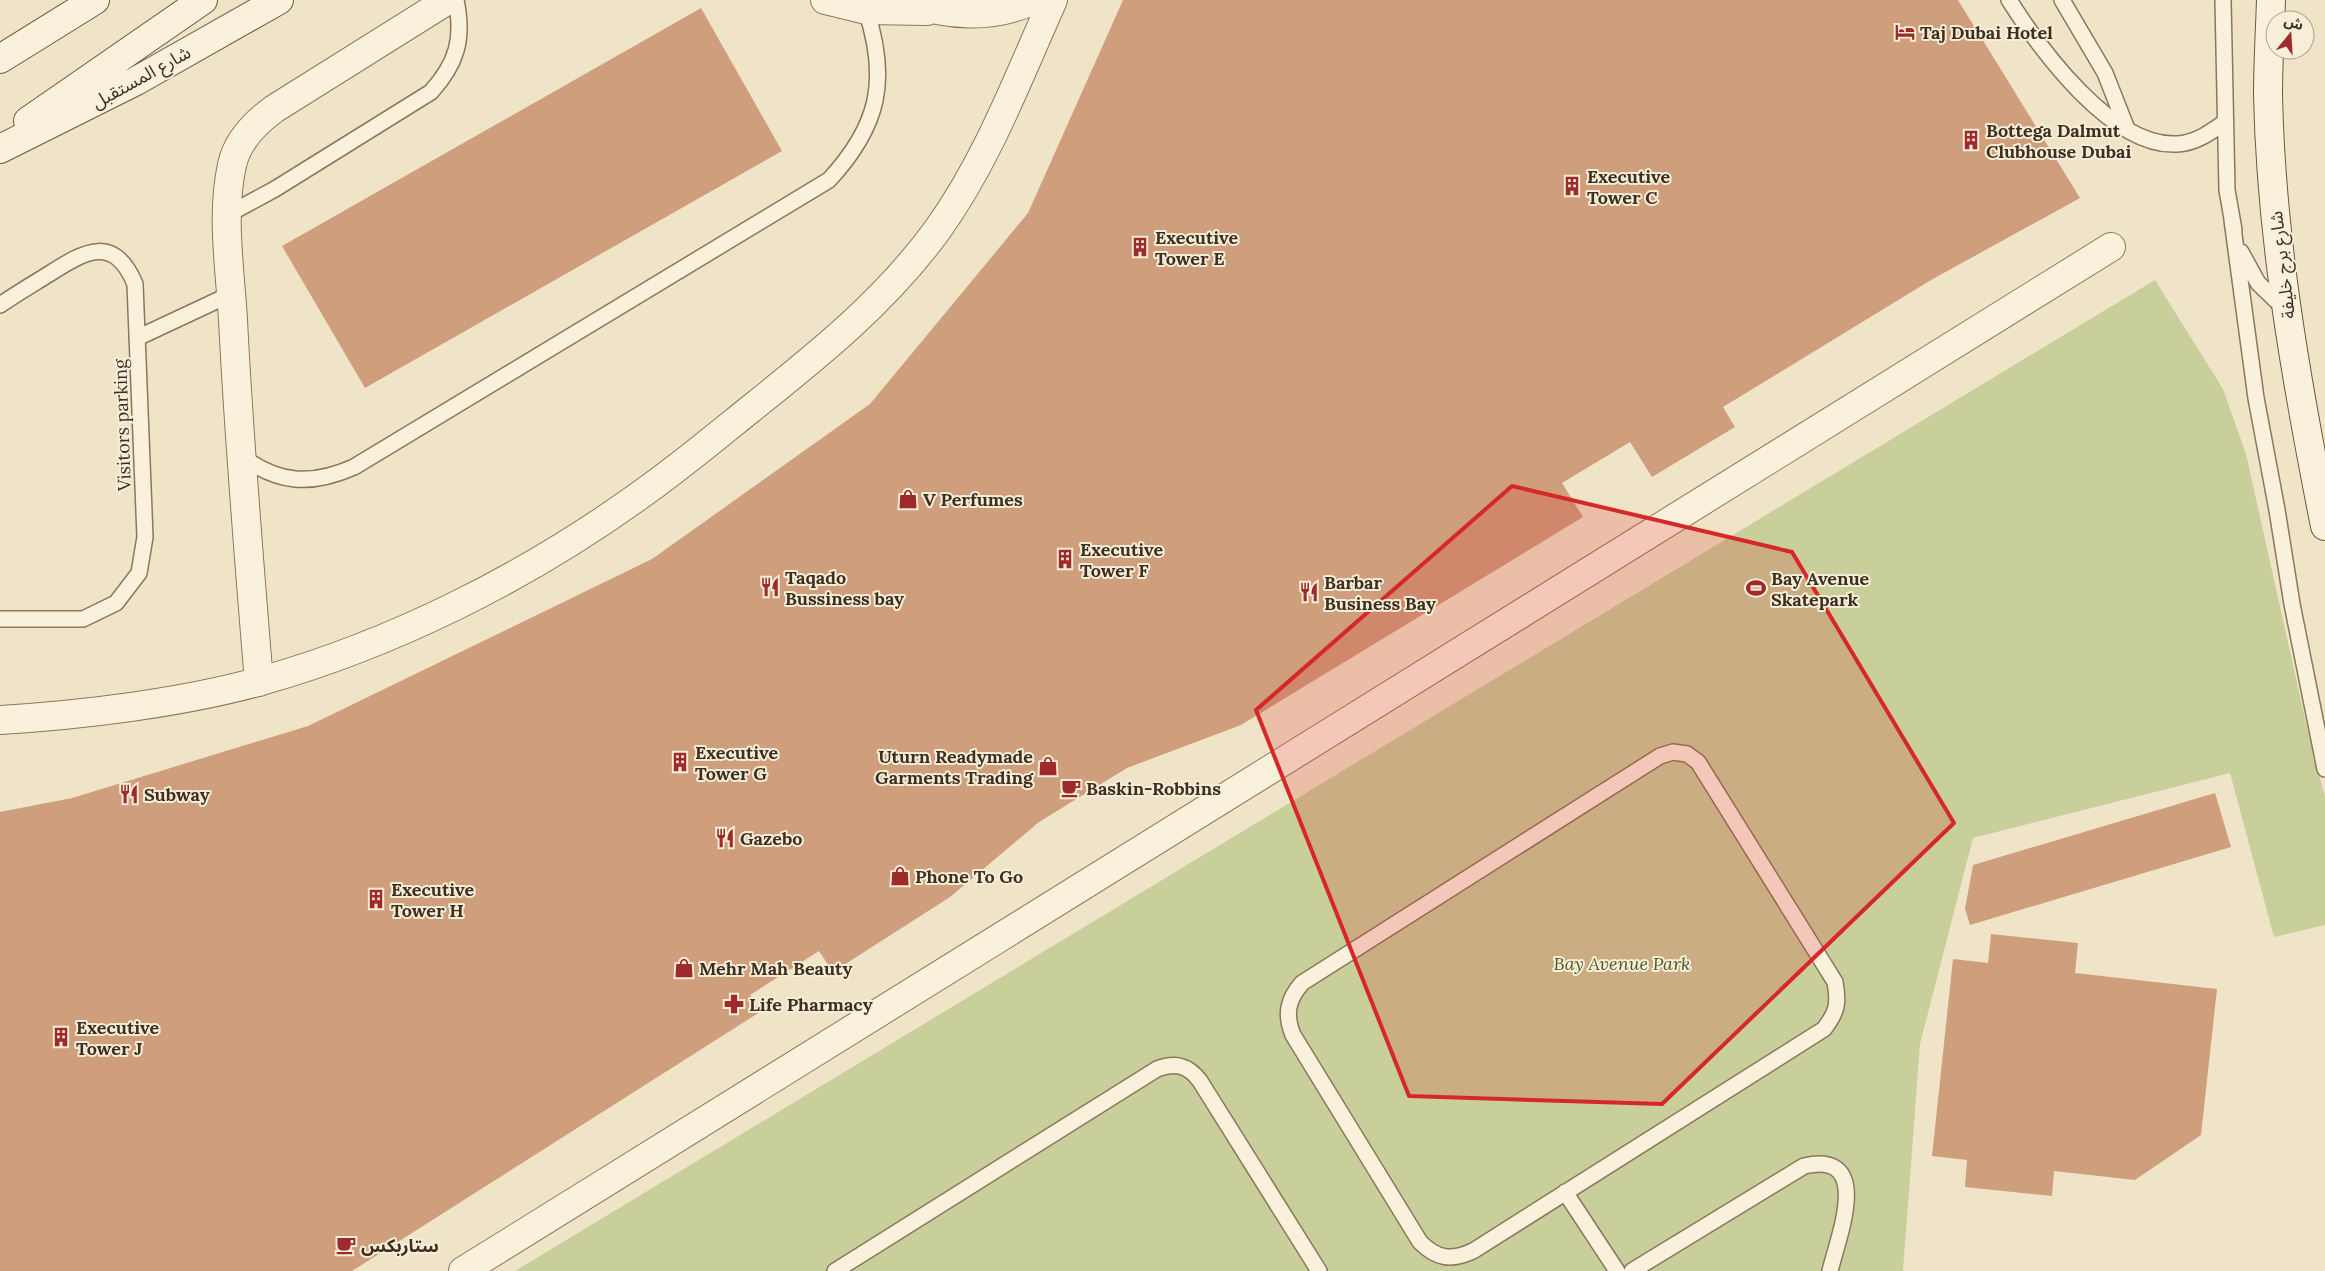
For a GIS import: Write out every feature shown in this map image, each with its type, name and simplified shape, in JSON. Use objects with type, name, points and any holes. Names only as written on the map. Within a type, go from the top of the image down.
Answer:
[{"type":"street","points":[[0,59],[95,0]]},
{"type":"street","points":[[0,141],[203,0]]},
{"type":"street","name":"شارع المستقبل","points":[[0,149],[128,85],[279,0]]},
{"type":"street","points":[[259,682],[239,455],[227,215],[232,163],[241,142],[256,123],[274,109],[448,0]]},
{"type":"street","points":[[825,0],[866,10],[939,11],[970,14],[1002,11],[1034,0]]},
{"type":"street","points":[[905,0],[939,11]]},
{"type":"street","points":[[0,720],[118,708],[180,698],[259,682],[326,660],[391,634],[454,605],[524,569],[635,499],[691,458],[821,352],[864,315],[902,273],[937,229],[968,181],[995,132],[1054,0]]},
{"type":"street","name":"شارع برج خليفة","points":[[2271,0],[2268,94],[2273,190],[2297,383],[2325,526]]},
{"type":"street","points":[[463,1271],[2111,247]]},
{"type":"lane","points":[[227,215],[276,189],[431,92],[446,76],[455,57],[460,37],[456,0]]},
{"type":"lane","points":[[2009,0],[2032,38],[2071,84],[2127,129],[2151,141],[2178,144],[2203,137],[2225,122]]},
{"type":"lane","points":[[2062,0],[2105,73],[2127,129]]},
{"type":"lane","points":[[2224,0],[2226,190],[2232,220],[2256,398],[2292,604],[2325,769]]},
{"type":"lane","points":[[239,455],[256,467],[274,476],[294,480],[315,480],[335,475],[354,467],[829,180],[850,157],[866,131],[876,102],[879,70],[876,40],[866,10]]},
{"type":"lane","points":[[2232,220],[2243,259],[2258,283],[2288,312]]},
{"type":"lane","name":"Visitors parking","points":[[0,305],[76,256],[94,251],[113,254],[128,267],[136,284],[145,537],[138,573],[116,603],[83,619],[0,619]]},
{"type":"lane","points":[[137,338],[232,294]]},
{"type":"lane","points":[[1673,752],[1687,754],[1698,762],[1835,982],[1838,999],[1834,1016],[1824,1030],[1566,1192],[1460,1257],[1445,1258],[1431,1252],[1420,1242],[1293,1035],[1288,1022],[1288,1008],[1292,994],[1302,983],[1660,756],[1673,752]]},
{"type":"lane","points":[[834,1271],[1157,1069],[1168,1065],[1181,1066],[1193,1071],[1320,1271]]},
{"type":"lane","points":[[1632,1271],[1804,1166],[1819,1163],[1835,1168],[1845,1180],[1848,1195],[1830,1271]]},
{"type":"lane","points":[[1566,1192],[1616,1271]]},
{"type":"highlighted area","points":[[1512,486],[1792,552],[1954,823],[1662,1104],[1409,1096],[1256,710]]},
{"type":"green space","name":"Bay Avenue Park","points":[[2155,280],[2223,389],[2246,454],[2308,732],[2325,797],[2325,925],[2274,937],[2230,773],[1973,838],[1920,1044],[1903,1271],[515,1271]]},
{"type":"building","points":[[1123,0],[1958,0],[2080,198],[1931,280],[1723,407],[1735,427],[1652,477],[1630,442],[1562,483],[1583,517],[1241,725],[1127,768],[1039,822],[950,897],[833,972],[819,951],[750,995],[760,1012],[352,1271],[0,1271],[0,812],[72,798],[308,726],[652,559],[870,404],[1028,213]]},
{"type":"building","points":[[701,8],[782,151],[365,388],[282,246]]},
{"type":"building","points":[[2215,793],[2231,847],[1970,925],[1965,909],[1973,865]]},
{"type":"building","points":[[1991,934],[2078,943],[2075,973],[2217,989],[2201,1135],[2135,1180],[2054,1171],[2052,1196],[1965,1187],[1967,1160],[1932,1156],[1953,959],[1988,963]]},
{"type":"place","name":"Taj Dubai Hotel","points":[[1905,32]]},
{"type":"place","name":"Bottega Dalmut Clubhouse Dubai","points":[[1971,140]]},
{"type":"place","name":"Executive Tower C","points":[[1572,186]]},
{"type":"place","name":"Executive Tower E","points":[[1140,247]]},
{"type":"place","name":"V Perfumes","points":[[908,499]]},
{"type":"place","name":"Executive Tower F","points":[[1065,559]]},
{"type":"place","name":"Taqado Bussiness bay","points":[[770,587]]},
{"type":"place","name":"Bay Avenue Skatepark","points":[[1756,588]]},
{"type":"place","name":"Barbar Business Bay","points":[[1309,592]]},
{"type":"place","name":"Executive Tower G","points":[[680,762]]},
{"type":"place","name":"Uturn Readymade Garments Trading","points":[[1048,766]]},
{"type":"place","name":"Baskin-Robbins","points":[[1071,788]]},
{"type":"place","name":"Subway","points":[[129,794]]},
{"type":"place","name":"Gazebo","points":[[725,838]]},
{"type":"place","name":"Phone To Go","points":[[900,876]]},
{"type":"place","name":"Executive Tower H","points":[[376,899]]},
{"type":"place","name":"Mehr Mah Beauty","points":[[684,968]]},
{"type":"place","name":"Life Pharmacy","points":[[734,1004]]},
{"type":"place","name":"Executive Tower J","points":[[61,1037]]},
{"type":"place","name":"ستاربكس","points":[[346,1245]]}]
